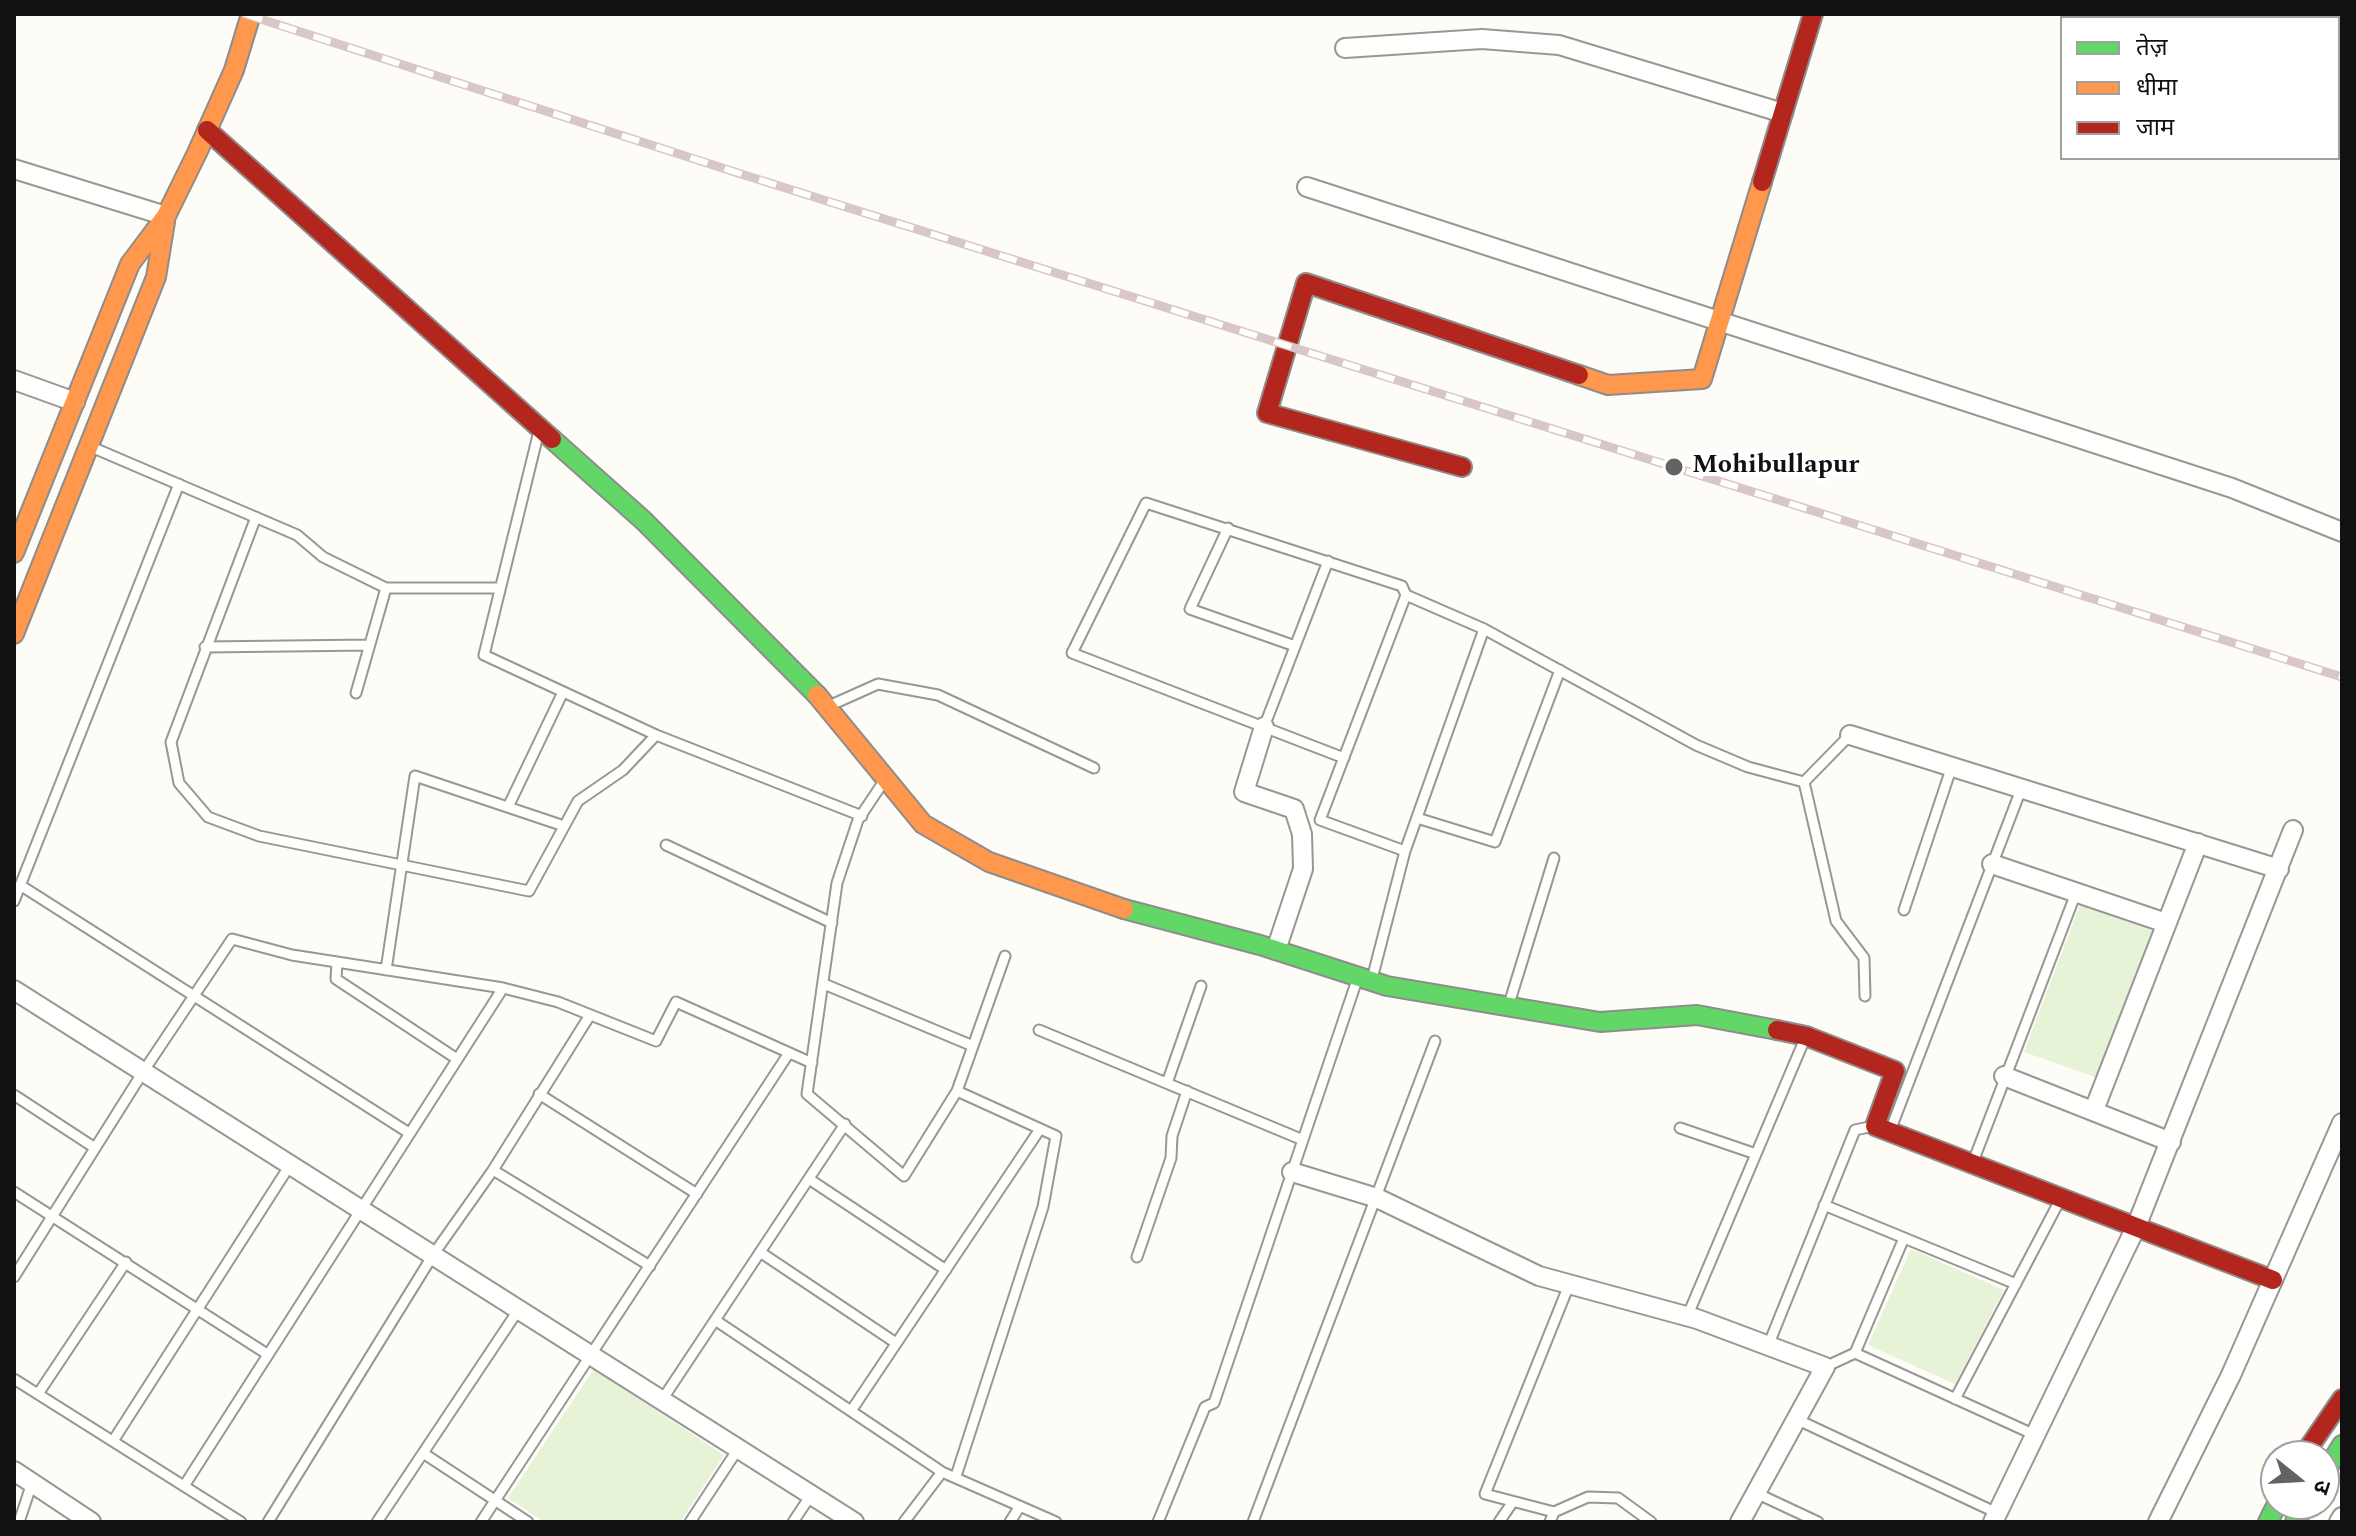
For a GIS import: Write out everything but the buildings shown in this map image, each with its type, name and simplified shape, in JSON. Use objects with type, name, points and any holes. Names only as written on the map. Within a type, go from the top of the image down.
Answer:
[{"type":"main road","points":[[14,553],[130,264],[166,216],[234,70],[251,14]]},
{"type":"main road","points":[[1462,467],[1267,413],[1306,283],[1608,385],[1702,379],[1813,14]]},
{"type":"main road","points":[[207,130],[644,521],[828,706],[923,824],[989,862],[1156,920],[1276,950],[1365,979],[1600,1022],[1697,1015],[1806,1036],[1895,1071],[1882,1128],[2273,1280]]},
{"type":"main road","points":[[14,634],[156,277],[166,216]]},
{"type":"main road","points":[[2314,1440],[2342,1399]]},
{"type":"street","points":[[1345,48],[1482,39],[1559,45],[1783,113]]},
{"type":"street","points":[[14,169],[166,216]]},
{"type":"street","points":[[1307,187],[2232,488],[2342,532]]},
{"type":"street","points":[[14,380],[75,402]]},
{"type":"street","points":[[1264,727],[1244,792],[1294,809],[1302,834],[1303,869],[1276,950]]},
{"type":"street","points":[[1850,735],[2022,786],[2279,869]]},
{"type":"street","points":[[1995,1518],[2136,1227],[2293,830]]},
{"type":"street","points":[[2094,1110],[2198,843]]},
{"type":"street","points":[[1992,864],[2166,923]]},
{"type":"street","points":[[14,990],[854,1522]]},
{"type":"street","points":[[2004,1076],[2171,1142]]},
{"type":"street","points":[[2158,1522],[2273,1280],[2342,1123]]},
{"type":"street","points":[[1292,1172],[1377,1198],[1539,1276],[1687,1317],[1825,1367],[1740,1522]]},
{"type":"street","points":[[14,1471],[91,1522]]},
{"type":"lane","points":[[539,428],[484,655],[656,735],[862,816]]},
{"type":"lane","points":[[89,446],[297,535],[323,557],[386,588],[500,588]]},
{"type":"lane","points":[[14,901],[179,484]]},
{"type":"lane","points":[[1344,758],[1072,653],[1146,503],[1402,586],[1406,595],[1484,629],[1696,745],[1748,767],[1804,782]]},
{"type":"lane","points":[[256,517],[171,742],[179,783],[208,817],[259,836],[529,891],[578,801],[623,770],[656,735]]},
{"type":"lane","points":[[1228,528],[1190,609],[1295,646]]},
{"type":"lane","points":[[1264,727],[1328,561]]},
{"type":"lane","points":[[356,693],[386,588]]},
{"type":"lane","points":[[1405,851],[1320,820],[1406,595]]},
{"type":"lane","points":[[1158,1522],[1205,1407],[1214,1403],[1303,1140],[1365,979],[1405,851],[1484,629]]},
{"type":"lane","points":[[205,647],[369,645]]},
{"type":"lane","points":[[1417,818],[1495,842],[1560,670]]},
{"type":"lane","points":[[828,706],[878,684],[938,695],[1094,768]]},
{"type":"lane","points":[[508,807],[563,692]]},
{"type":"lane","points":[[1804,782],[1850,735]]},
{"type":"lane","points":[[1904,910],[1952,766]]},
{"type":"lane","points":[[386,970],[415,776],[564,826]]},
{"type":"lane","points":[[886,778],[862,816],[837,883],[807,1094],[904,1176],[957,1091],[1005,956]]},
{"type":"lane","points":[[1804,782],[1836,921],[1864,958],[1865,996]]},
{"type":"lane","points":[[1768,1346],[1855,1130],[1882,1128],[2022,786]]},
{"type":"lane","points":[[666,845],[832,923]]},
{"type":"lane","points":[[1509,1004],[1554,858]]},
{"type":"lane","points":[[20,885],[409,1133]]},
{"type":"lane","points":[[1973,1163],[2076,893]]},
{"type":"lane","points":[[14,1277],[143,1072],[232,939],[292,955],[503,988],[590,1015],[656,1041],[676,1002],[812,1063]]},
{"type":"lane","points":[[337,962],[336,979],[457,1059]]},
{"type":"lane","points":[[824,984],[973,1046]]},
{"type":"lane","points":[[1167,1083],[1201,986]]},
{"type":"lane","points":[[184,1486],[503,988]]},
{"type":"lane","points":[[268,1522],[433,1255],[493,1170],[590,1015]]},
{"type":"lane","points":[[1039,1030],[1303,1140]]},
{"type":"lane","points":[[1687,1317],[1806,1036]]},
{"type":"lane","points":[[1253,1522],[1435,1041]]},
{"type":"lane","points":[[481,1522],[789,1053]]},
{"type":"lane","points":[[956,1476],[1043,1207],[1056,1136],[957,1091]]},
{"type":"lane","points":[[1137,1257],[1171,1158],[1172,1136],[1187,1091]]},
{"type":"lane","points":[[539,1094],[697,1194]]},
{"type":"lane","points":[[14,1095],[95,1148]]},
{"type":"lane","points":[[662,1400],[845,1124]]},
{"type":"lane","points":[[1680,1128],[1756,1154]]},
{"type":"lane","points":[[851,1411],[1040,1129]]},
{"type":"lane","points":[[113,1441],[290,1165]]},
{"type":"lane","points":[[493,1170],[650,1266]]},
{"type":"lane","points":[[809,1179],[946,1270]]},
{"type":"lane","points":[[14,1192],[267,1354]]},
{"type":"lane","points":[[1955,1399],[2061,1198]]},
{"type":"lane","points":[[1824,1205],[2016,1284]]},
{"type":"lane","points":[[1825,1367],[1855,1353],[1904,1238]]},
{"type":"lane","points":[[760,1252],[896,1343]]},
{"type":"lane","points":[[38,1394],[126,1262]]},
{"type":"lane","points":[[1569,1285],[1485,1494],[1552,1517],[1588,1497],[1618,1498],[1651,1522]]},
{"type":"lane","points":[[377,1522],[519,1309]]},
{"type":"lane","points":[[715,1320],[942,1472],[1056,1522]]},
{"type":"lane","points":[[1855,1353],[2035,1435]]},
{"type":"lane","points":[[14,1379],[241,1522]]},
{"type":"lane","points":[[1796,1419],[1995,1518]]},
{"type":"lane","points":[[690,1522],[738,1449]]},
{"type":"lane","points":[[423,1453],[528,1522]]},
{"type":"lane","points":[[904,1522],[942,1472]]},
{"type":"lane","points":[[19,1522],[32,1483]]},
{"type":"lane","points":[[1756,1493],[1818,1522]]},
{"type":"lane","points":[[793,1522],[811,1495]]},
{"type":"lane","points":[[1499,1522],[1512,1503]]},
{"type":"lane","points":[[1010,1522],[1020,1506]]},
{"type":"green space","points":[[2080,905],[2153,931],[2098,1078],[2024,1052]]},
{"type":"green space","points":[[1911,1249],[2004,1290],[1955,1384],[1868,1345]]},
{"type":"green space","points":[[594,1369],[724,1455],[680,1522],[544,1522],[508,1498]]},
{"type":"railway","points":[[245,14],[741,174],[2342,677]]},
{"type":"traffic: fast","points":[[552,439],[644,521],[817,695]]},
{"type":"traffic: fast","points":[[1124,909],[1260,945],[1387,986],[1600,1022],[1697,1015],[1777,1030]]},
{"type":"traffic: slow","points":[[14,553],[130,264],[166,216],[197,153],[234,70],[251,14]]},
{"type":"traffic: slow","points":[[2089,14],[2094,16]]},
{"type":"traffic: slow","points":[[2209,14],[2214,16]]},
{"type":"traffic: slow","points":[[1579,375],[1608,385],[1702,379],[1762,182]]},
{"type":"traffic: slow","points":[[14,634],[156,277],[165,222]]},
{"type":"traffic: slow","points":[[817,695],[923,824],[989,862],[1124,909]]},
{"type":"traffic: jam","points":[[1762,182],[1813,14]]},
{"type":"traffic: jam","points":[[207,130],[552,439]]},
{"type":"traffic: jam","points":[[1462,467],[1267,413],[1306,283],[1579,375]]},
{"type":"traffic: jam","points":[[1777,1030],[1806,1036],[1895,1071],[1875,1126],[2273,1280]]},
{"type":"traffic: jam","points":[[2314,1440],[2342,1399]]},
{"type":"place","name":"Mohibullapur","points":[[1674,467]]}]
